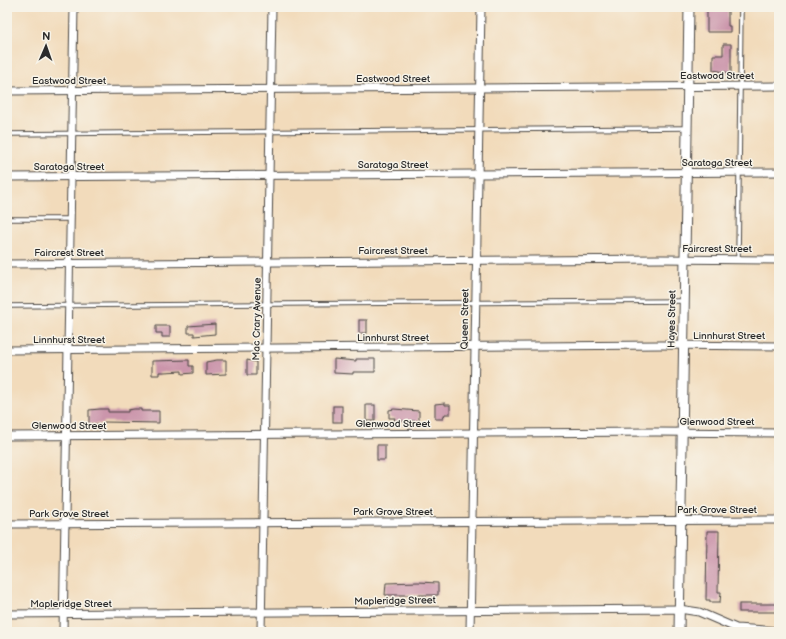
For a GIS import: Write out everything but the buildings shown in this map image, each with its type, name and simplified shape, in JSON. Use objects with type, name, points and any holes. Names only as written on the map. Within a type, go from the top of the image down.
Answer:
[{"type":"street","points":[[63,632],[74,7]]},
{"type":"street","name":"Mac Crary Avenue","points":[[261,632],[272,7]]},
{"type":"street","name":"Queen Street","points":[[470,632],[481,7]]},
{"type":"street","name":"Hayes Street","points":[[678,632],[689,7]]},
{"type":"street","name":"Eastwood Street","points":[[7,91],[779,86]]},
{"type":"street","name":"Saratoga Street","points":[[7,177],[779,172]]},
{"type":"street","name":"Faircrest Street","points":[[7,264],[476,260],[779,260]]},
{"type":"street","name":"Linnhurst Street","points":[[7,350],[683,345],[779,346]]},
{"type":"street","name":"Glenwood Street","points":[[7,436],[681,432],[779,433]]},
{"type":"street","name":"Park Grove Street","points":[[7,524],[779,520]]},
{"type":"street","name":"Mapleridge Street","points":[[7,614],[679,609],[699,612],[736,628],[779,631]]},
{"type":"lane","points":[[738,259],[741,7]]},
{"type":"lane","points":[[7,134],[686,128]]},
{"type":"lane","points":[[7,219],[70,219]]},
{"type":"lane","points":[[7,306],[683,301]]}]
